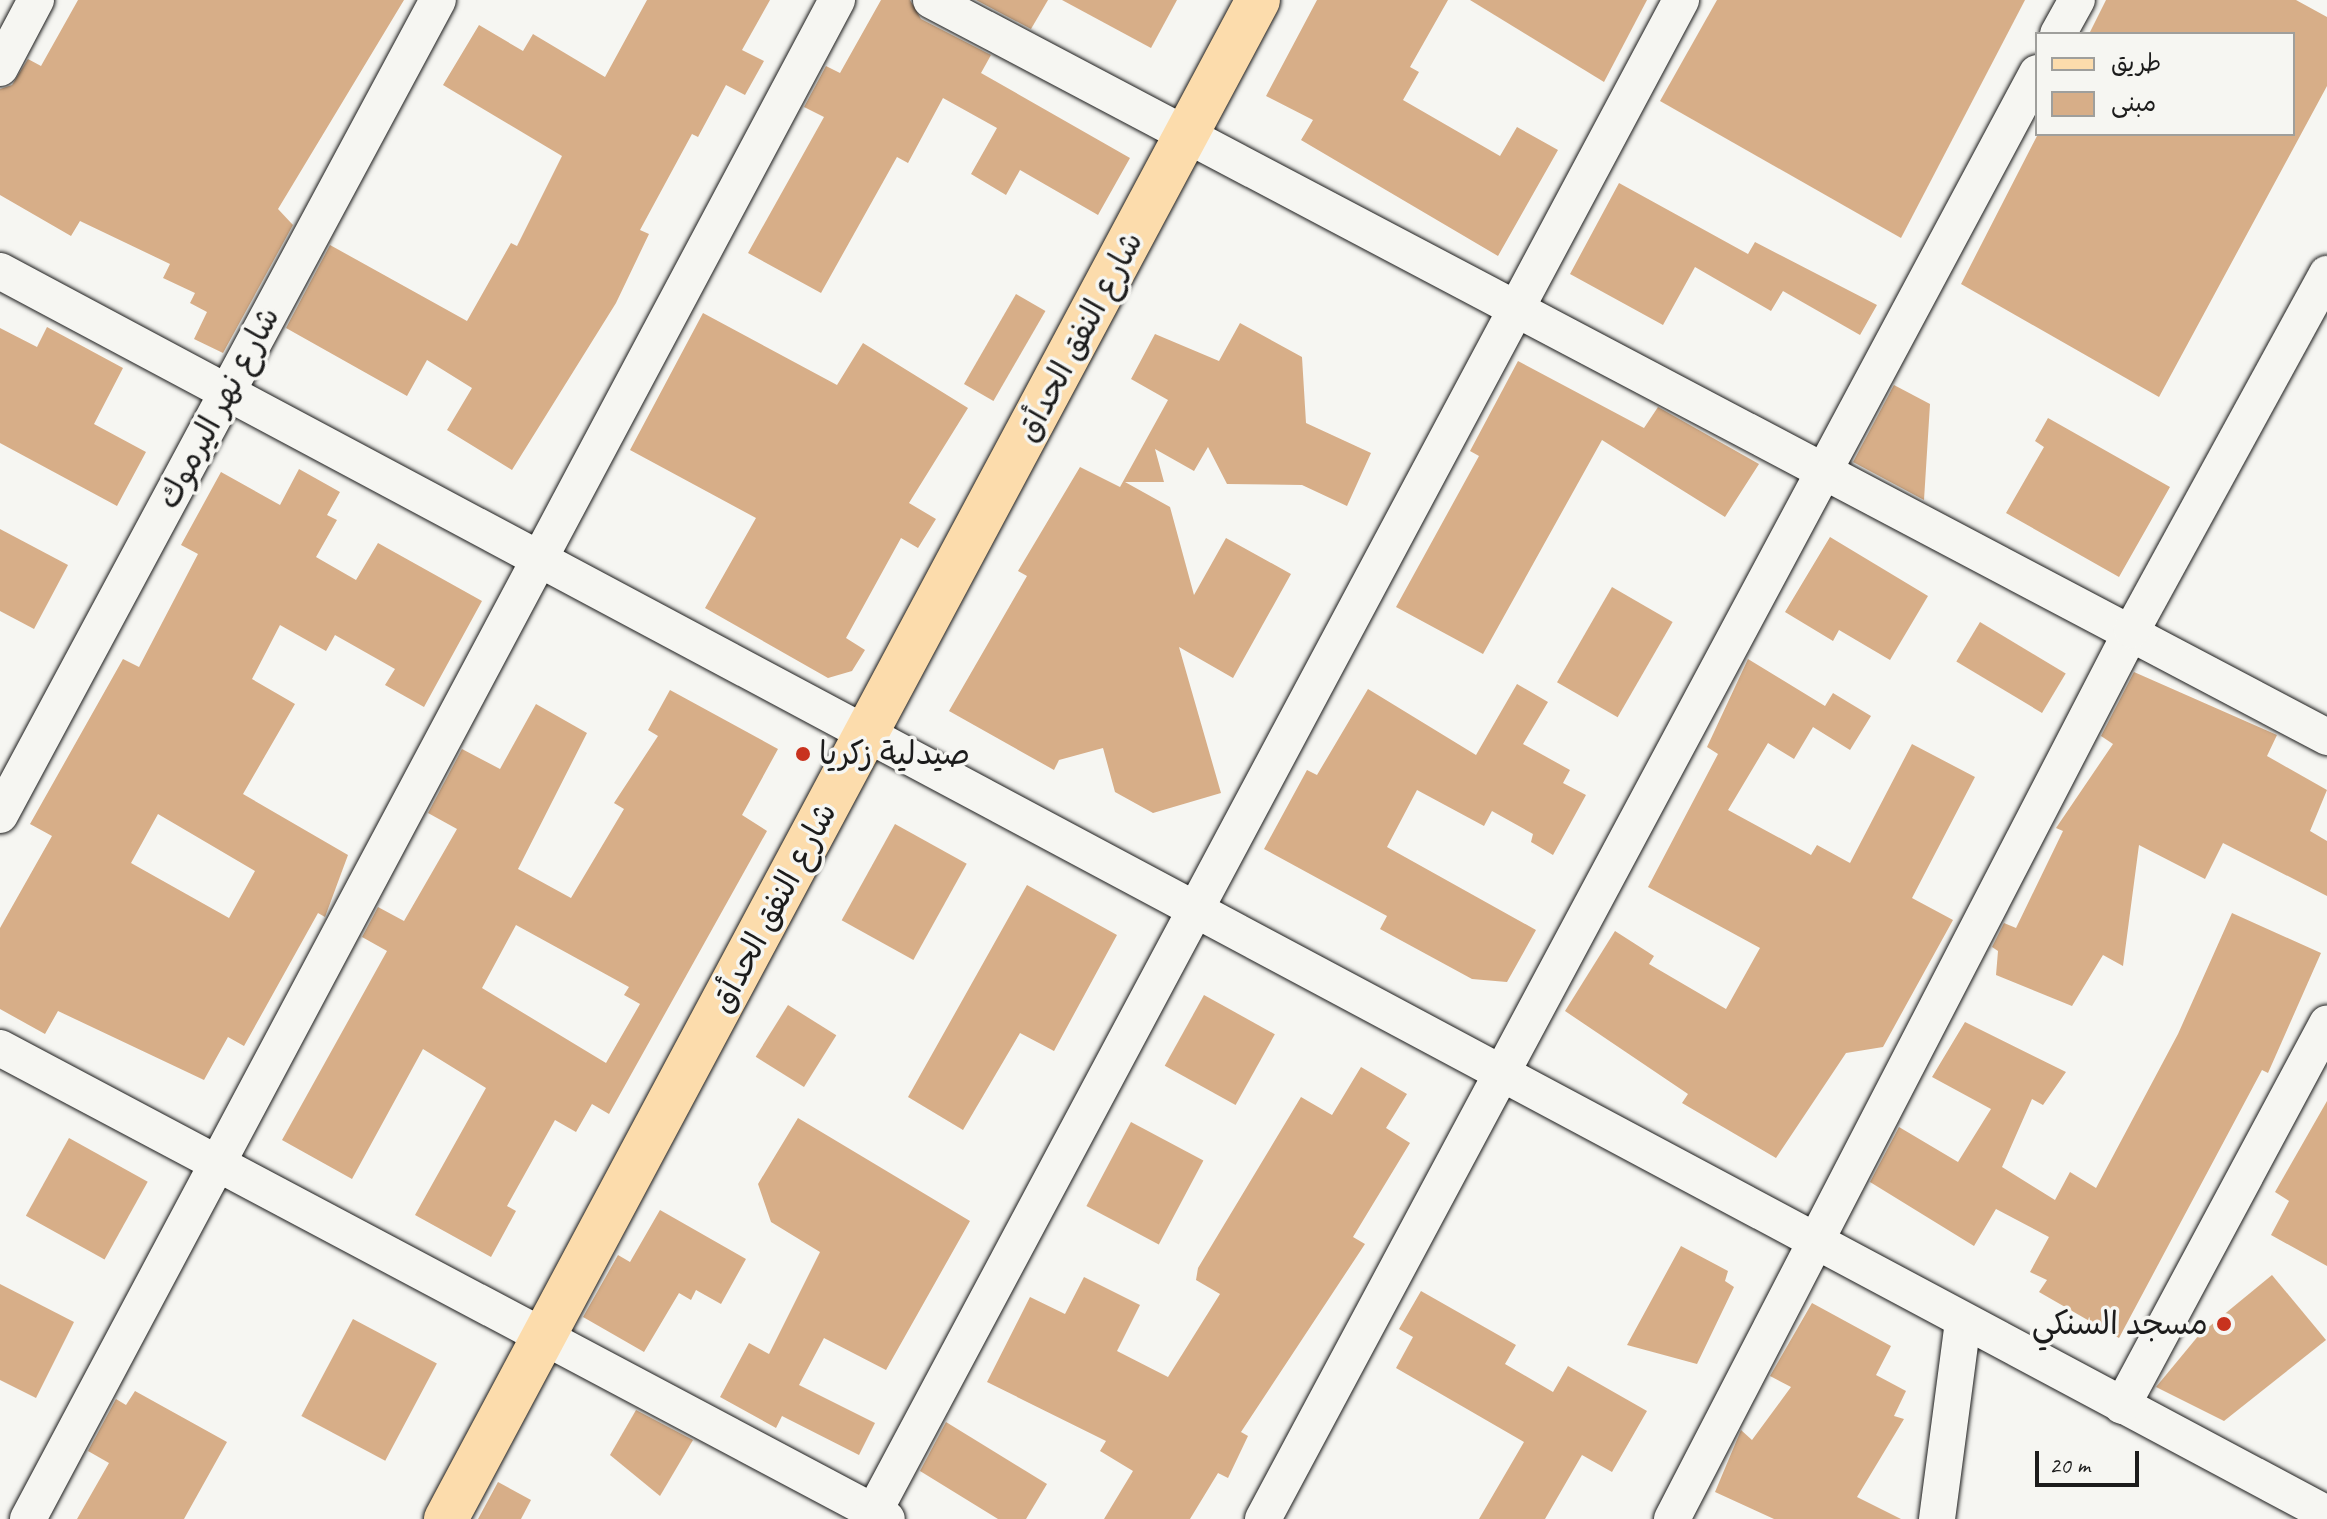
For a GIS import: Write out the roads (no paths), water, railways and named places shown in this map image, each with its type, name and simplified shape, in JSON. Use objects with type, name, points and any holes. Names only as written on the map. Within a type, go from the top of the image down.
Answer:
[{"type":"main road","name":"شارع النفق الحدأق","points":[[446,1519],[1258,0]]},
{"type":"street","points":[[0,68],[36,0]]},
{"type":"street","name":"شارع نهر اليرموك","points":[[0,815],[438,0]]},
{"type":"street","points":[[28,1519],[220,1165],[540,555],[837,0]]},
{"type":"street","points":[[931,0],[1819,475],[2132,630],[2327,737]]},
{"type":"street","points":[[0,1048],[543,1342],[877,1517],[1681,0]]},
{"type":"street","points":[[2059,32],[2077,0]]},
{"type":"street","points":[[1263,1519],[1501,1079],[1819,475],[2035,77]]},
{"type":"street","points":[[0,271],[540,555],[865,736],[1501,1079],[1814,1241],[2327,1514]]},
{"type":"street","points":[[1672,1519],[2132,630],[2327,274]]},
{"type":"street","points":[[2122,1406],[2327,1023]]},
{"type":"street","points":[[1937,1519],[1963,1322]]},
{"type":"place","name":"صيدلية زكريا","points":[[803,754]]},
{"type":"place","name":"مسجد السنكي","points":[[2224,1324]]}]
